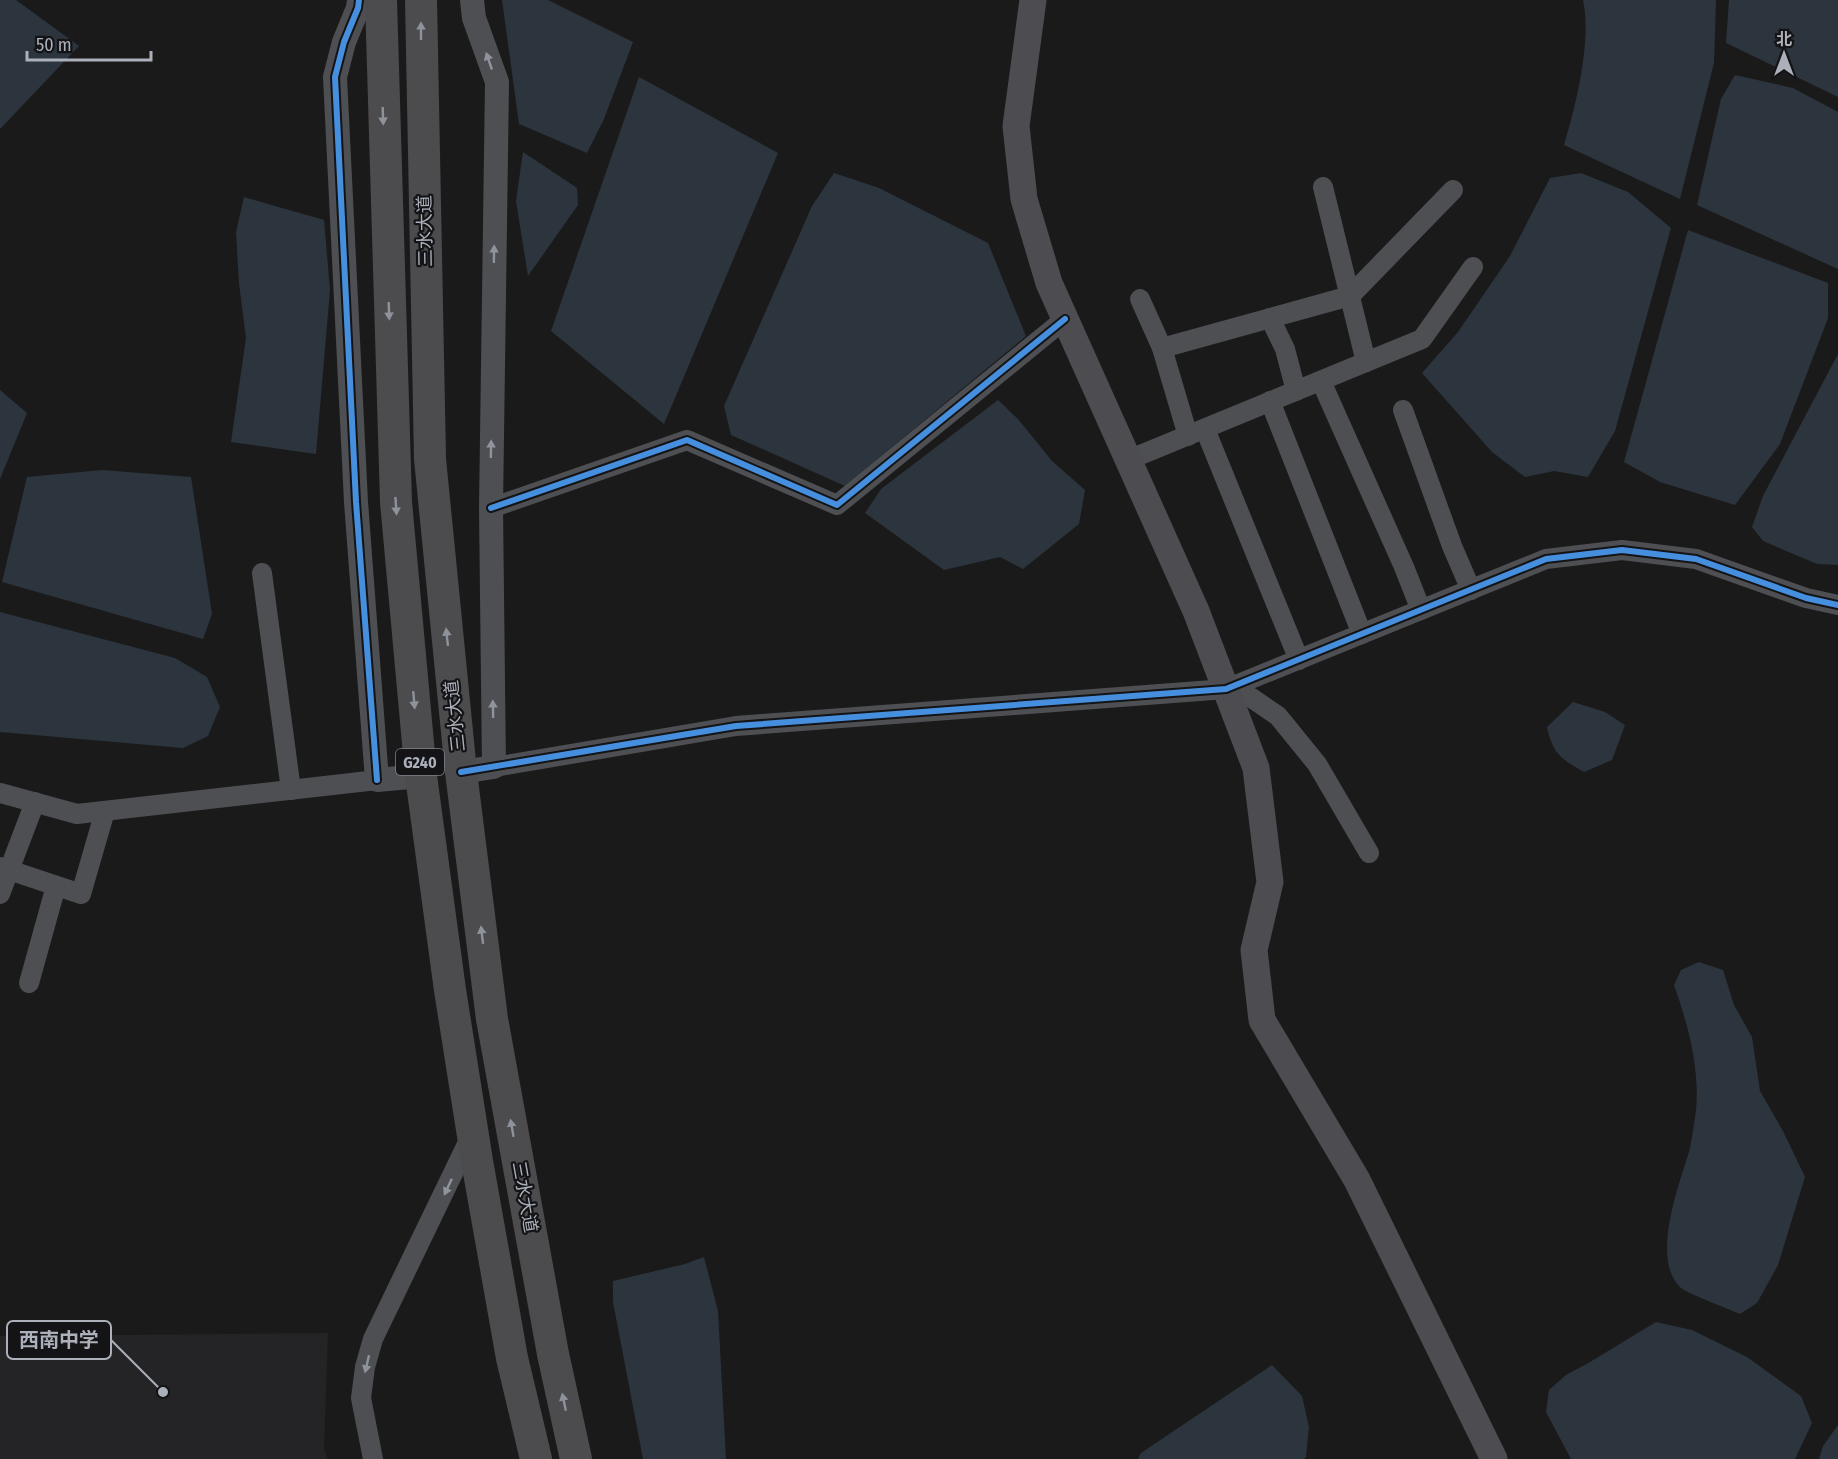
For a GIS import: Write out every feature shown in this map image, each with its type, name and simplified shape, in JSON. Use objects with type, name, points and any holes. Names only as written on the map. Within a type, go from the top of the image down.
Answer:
[{"type":"highway","name":"G240","points":[[381,0],[396,502],[421,776],[472,1134],[512,1358],[536,1459]]},
{"type":"highway","name":"三水大道","points":[[421,0],[430,459],[461,772],[492,1019],[554,1354],[576,1459]]},
{"type":"main road","points":[[1034,0],[1016,126],[1024,199],[1049,283],[1230,688],[1256,768],[1270,882],[1254,950],[1262,1020],[1357,1180],[1494,1459]]},
{"type":"street","points":[[359,0],[344,42],[335,77],[356,502],[377,780]]},
{"type":"street","points":[[472,0],[474,18],[497,82],[490,508],[494,767]]},
{"type":"street","points":[[1323,187],[1366,362]]},
{"type":"street","points":[[1162,348],[1350,296],[1454,190]]},
{"type":"street","points":[[1128,460],[1422,339],[1473,267]]},
{"type":"street","points":[[1140,300],[1196,432],[1299,660]]},
{"type":"street","points":[[1270,318],[1285,350],[1296,391]]},
{"type":"street","points":[[490,508],[687,440],[837,505],[1065,319]]},
{"type":"street","points":[[1321,381],[1421,610]]},
{"type":"street","points":[[1270,401],[1362,634]]},
{"type":"street","points":[[1403,410],[1452,546],[1472,590]]},
{"type":"street","points":[[461,772],[736,726],[1230,688],[1546,559],[1622,550],[1696,559],[1806,598],[1838,605]]},
{"type":"street","points":[[262,573],[291,790]]},
{"type":"street","points":[[1230,688],[1278,717],[1317,764],[1369,853]]},
{"type":"street","points":[[0,792],[77,814],[421,776]]},
{"type":"street","points":[[0,894],[5,869],[35,802]]},
{"type":"street","points":[[5,869],[81,894],[105,811]]},
{"type":"street","points":[[29,983],[56,886]]},
{"type":"street","points":[[373,1459],[361,1398],[365,1367],[373,1339],[472,1134]]},
{"type":"shaded area","points":[[0,0],[16,0],[79,46],[0,129]]},
{"type":"shaded area","points":[[502,0],[548,0],[633,42],[604,119],[587,153],[519,124]]},
{"type":"shaded area","points":[[1583,0],[1716,0],[1714,63],[1680,199],[1564,145],[1578,92],[1584,53],[1586,34]]},
{"type":"shaded area","points":[[1729,0],[1838,0],[1838,97],[1726,43]]},
{"type":"shaded area","points":[[1735,75],[1793,88],[1838,112],[1838,269],[1697,205],[1721,99]]},
{"type":"shaded area","points":[[639,77],[778,153],[664,424],[551,331]]},
{"type":"shaded area","points":[[523,152],[577,188],[578,205],[528,276],[516,201]]},
{"type":"shaded area","points":[[834,173],[879,188],[988,243],[1026,336],[845,486],[731,435],[724,406],[812,206]]},
{"type":"shaded area","points":[[1581,173],[1628,192],[1671,228],[1615,431],[1588,477],[1554,471],[1525,477],[1492,452],[1422,373],[1458,332],[1510,256],[1550,178]]},
{"type":"shaded area","points":[[244,197],[324,220],[330,290],[316,454],[231,442],[246,338],[239,283],[236,232]]},
{"type":"shaded area","points":[[1688,230],[1828,283],[1828,318],[1780,444],[1735,505],[1660,482],[1624,462]]},
{"type":"shaded area","points":[[1838,354],[1838,565],[1817,564],[1763,541],[1752,527],[1763,496]]},
{"type":"shaded area","points":[[0,390],[27,413],[0,479]]},
{"type":"shaded area","points":[[998,400],[1018,419],[1052,461],[1085,490],[1079,524],[1023,569],[1000,557],[944,570],[865,513],[881,489]]},
{"type":"shaded area","points":[[102,470],[191,477],[212,614],[203,639],[2,582],[27,477]]},
{"type":"shaded area","points":[[0,612],[175,658],[207,677],[220,707],[208,736],[183,748],[0,732]]},
{"type":"shaded area","points":[[1573,702],[1605,712],[1625,725],[1612,760],[1584,772],[1559,755],[1552,744],[1547,727]]},
{"type":"shaded area","points":[[1699,962],[1723,970],[1734,1005],[1752,1037],[1760,1091],[1783,1131],[1805,1177],[1778,1265],[1757,1303],[1740,1314],[1681,1288],[1672,1275],[1668,1260],[1667,1241],[1670,1222],[1690,1147],[1697,1095],[1692,1047],[1674,985],[1681,970]]},
{"type":"shaded area","points":[[704,1257],[718,1311],[726,1459],[643,1459],[613,1302],[613,1281],[685,1264]]},
{"type":"shaded area","points":[[1656,1322],[1692,1330],[1747,1357],[1801,1396],[1812,1423],[1795,1459],[1571,1459],[1546,1412],[1549,1390],[1566,1375]]},
{"type":"shaded area","points":[[328,1333],[324,1448],[327,1459],[0,1459],[0,1336]]},
{"type":"shaded area","points":[[1272,1365],[1302,1396],[1309,1427],[1304,1459],[1138,1459],[1141,1453]]},
{"type":"shaded area","points":[[1838,1425],[1838,1459],[1819,1459],[1823,1446]]},
{"type":"cycle path","points":[[359,0],[344,42],[335,77],[356,502],[377,780]]},
{"type":"cycle path","points":[[491,508],[687,440],[837,505],[1065,319]]},
{"type":"cycle path","points":[[461,772],[736,726],[1226,689],[1546,559],[1622,550],[1696,559],[1806,598],[1838,605]]},
{"type":"place","name":"西南中学","points":[[163,1392]]}]
